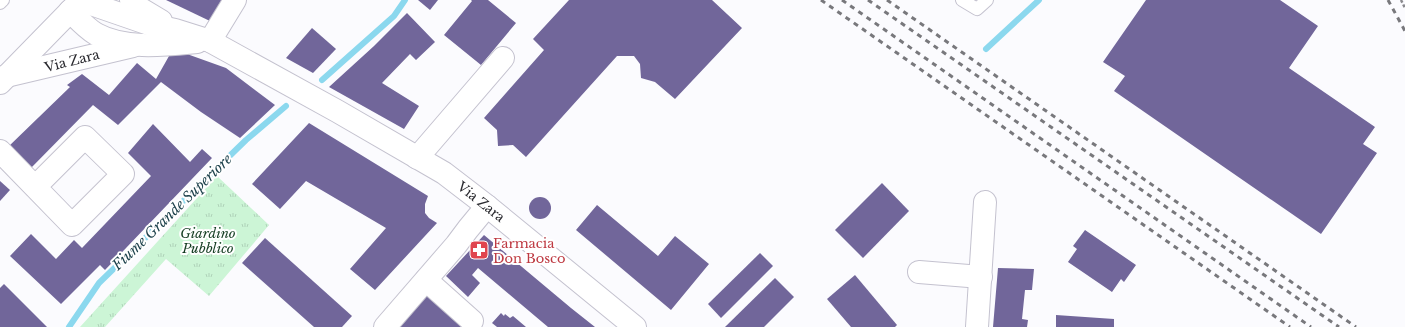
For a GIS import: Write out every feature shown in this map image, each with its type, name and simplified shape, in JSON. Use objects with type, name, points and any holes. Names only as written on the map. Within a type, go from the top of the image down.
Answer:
[{"type":"street","name":"Via Zara","points":[[131,0],[141,9],[175,30]]},
{"type":"street","points":[[210,41],[235,0]]},
{"type":"street","name":"Via Zara","points":[[138,45],[103,37],[86,26],[76,5],[94,5],[132,19],[210,41],[337,111],[444,173],[488,206],[635,327]]},
{"type":"street","points":[[3,80],[76,5]]},
{"type":"street","name":"Via Zara","points":[[3,80],[138,45],[210,41]]},
{"type":"street","points":[[417,158],[503,58]]},
{"type":"street","points":[[0,151],[35,187]]},
{"type":"street","points":[[977,327],[986,202]]},
{"type":"street","points":[[385,327],[488,206]]},
{"type":"street","points":[[919,272],[981,277]]},
{"type":"street","points":[[426,280],[472,321]]},
{"type":"lane","points":[[0,3],[3,0]]},
{"type":"lane","points":[[962,0],[977,9],[987,0]]},
{"type":"path","points":[[1401,0],[1405,8]]},
{"type":"green space","name":"Giardino Pubblico","points":[[217,176],[269,225],[209,296],[166,259],[105,327],[80,327]]},
{"type":"building","points":[[166,0],[224,0],[212,22]]},
{"type":"building","points":[[418,0],[438,0],[430,10]]},
{"type":"building","points":[[471,0],[488,0],[516,23],[481,65],[444,35],[472,1]]},
{"type":"building","points":[[569,0],[712,0],[742,28],[675,99],[655,82],[641,78],[640,64],[634,56],[617,56],[526,157],[513,145],[498,146],[497,130],[484,118],[544,50],[533,39]]},
{"type":"building","points":[[1146,0],[1280,0],[1318,26],[1289,68],[1375,127],[1363,144],[1377,153],[1321,234],[1114,91],[1125,76],[1103,62]]},
{"type":"building","points":[[407,13],[435,42],[416,60],[410,54],[382,83],[419,106],[404,129],[329,87],[374,46]]},
{"type":"building","points":[[312,28],[336,49],[313,73],[286,58]]},
{"type":"building","points":[[173,49],[226,68],[275,105],[240,138],[201,112],[161,82],[118,125],[93,105],[30,169],[8,147],[70,87],[67,85],[82,74],[109,95],[137,63],[156,79]]},
{"type":"building","points":[[309,123],[428,196],[425,204],[425,213],[429,218],[437,223],[375,290],[350,269],[386,228],[306,181],[280,209],[252,184]]},
{"type":"building","points":[[153,124],[190,162],[202,149],[212,158],[105,270],[100,265],[61,304],[10,256],[31,234],[56,259],[74,240],[82,248],[151,176],[128,153]]},
{"type":"building","points":[[0,181],[10,190],[0,201]]},
{"type":"building","points":[[882,183],[909,211],[863,258],[835,230]]},
{"type":"building","points":[[536,197],[544,197],[551,204],[551,212],[544,219],[536,219],[529,212],[529,204]]},
{"type":"building","points":[[597,205],[658,256],[675,236],[709,264],[671,310],[576,230]]},
{"type":"building","points":[[1085,230],[1136,265],[1124,282],[1121,279],[1112,292],[1068,262],[1077,249],[1073,246]]},
{"type":"building","points":[[484,235],[595,327],[548,327],[478,268],[472,275],[480,283],[468,297],[446,276]]},
{"type":"building","points":[[265,238],[352,316],[342,327],[314,327],[242,263]]},
{"type":"building","points":[[760,253],[773,266],[721,318],[708,304]]},
{"type":"building","points":[[998,268],[1034,269],[1032,290],[1025,290],[1022,319],[1028,320],[1027,327],[993,327]]},
{"type":"building","points":[[855,275],[897,325],[895,327],[851,327],[827,299]]},
{"type":"building","points":[[775,278],[794,297],[764,327],[725,327]]},
{"type":"building","points":[[4,284],[47,327],[0,327],[0,288]]},
{"type":"building","points":[[427,294],[463,327],[397,327]]},
{"type":"building","points":[[501,313],[510,318],[513,316],[526,327],[497,327],[492,323]]},
{"type":"building","points":[[1056,315],[1114,319],[1114,327],[1056,327]]},
{"type":"waterway","name":"Fiume Grande Superiore","points":[[322,80],[394,16],[405,0]]},
{"type":"waterway","points":[[986,49],[1039,0]]},
{"type":"waterway","name":"Fiume Grande Superiore","points":[[69,327],[99,283],[246,140],[286,106]]},
{"type":"railway","points":[[821,0],[1290,327]]},
{"type":"railway","points":[[842,0],[1311,327]]},
{"type":"railway","points":[[868,0],[1339,327]]},
{"type":"railway","points":[[887,0],[1356,327]]},
{"type":"railway","points":[[1388,0],[1405,31]]},
{"type":"place","name":"Farmacia Don Bosco","points":[[479,250]]}]
